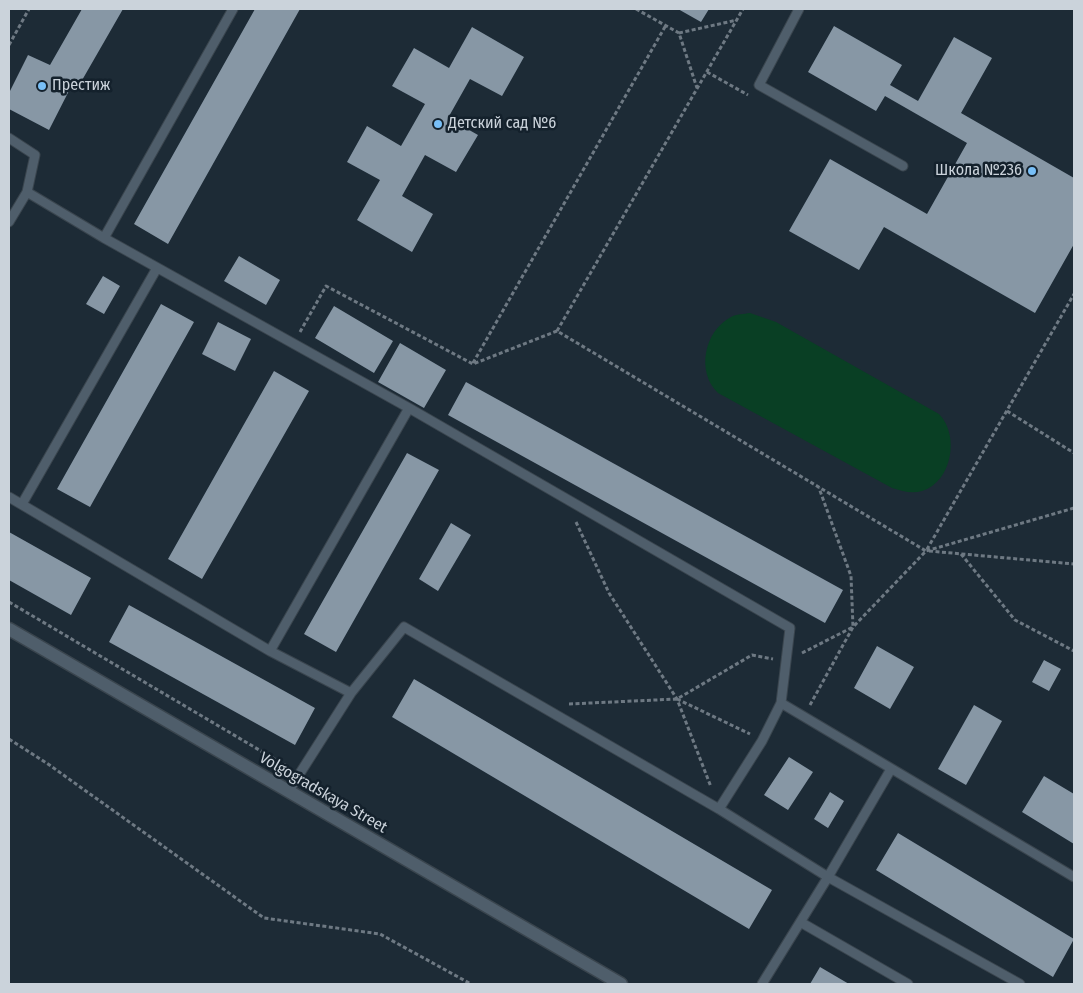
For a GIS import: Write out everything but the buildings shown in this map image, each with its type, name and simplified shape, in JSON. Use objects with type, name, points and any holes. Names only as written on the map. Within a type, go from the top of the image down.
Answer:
[{"type":"street","name":"Volgogradskaya Street","points":[[9,629],[621,984]]},
{"type":"lane","points":[[104,238],[233,9]]},
{"type":"lane","points":[[799,9],[759,84],[902,166]]},
{"type":"lane","points":[[9,138],[35,156],[27,192],[9,222]]},
{"type":"lane","points":[[27,192],[157,268],[409,408],[790,628],[781,703],[762,741],[719,809]]},
{"type":"lane","points":[[22,504],[157,268]]},
{"type":"lane","points":[[270,651],[409,408]]},
{"type":"lane","points":[[9,497],[270,651],[352,693]]},
{"type":"lane","points":[[288,792],[352,693],[404,627],[719,809],[828,877],[1020,984]]},
{"type":"lane","points":[[781,703],[1074,877]]},
{"type":"lane","points":[[762,984],[802,922],[891,769]]},
{"type":"lane","points":[[802,922],[908,984]]},
{"type":"path","points":[[9,45],[29,9]]},
{"type":"path","points":[[636,9],[679,33],[698,88]]},
{"type":"path","points":[[293,344],[326,286],[473,364],[557,331],[743,9]]},
{"type":"path","points":[[679,33],[737,20]]},
{"type":"path","points":[[473,364],[666,25]]},
{"type":"path","points":[[707,72],[748,95],[759,84]]},
{"type":"path","points":[[804,717],[853,627],[926,551],[1074,294]]},
{"type":"path","points":[[557,331],[926,551],[1074,564]]},
{"type":"path","points":[[1007,410],[1074,453]]},
{"type":"path","points":[[819,487],[851,576],[853,627]]},
{"type":"path","points":[[565,498],[609,593],[677,699],[719,809]]},
{"type":"path","points":[[926,551],[1074,508]]},
{"type":"path","points":[[961,554],[1015,620],[1074,651]]},
{"type":"path","points":[[9,602],[300,774]]},
{"type":"path","points":[[540,706],[677,699],[752,655],[786,661],[853,627]]},
{"type":"path","points":[[677,699],[740,728],[762,741]]},
{"type":"path","points":[[9,739],[48,764],[264,918],[380,934],[471,984]]},
{"type":"green space","points":[[750,313],[776,322],[939,414],[946,423],[951,445],[950,457],[940,478],[932,486],[918,492],[907,492],[892,488],[718,393],[711,384],[705,363],[709,342],[714,332],[722,323],[733,316]]},
{"type":"place","name":"Престиж","points":[[42,86]]},
{"type":"place","name":"Детский сад №6","points":[[438,124]]},
{"type":"place","name":"Школа №236","points":[[1032,171]]}]
